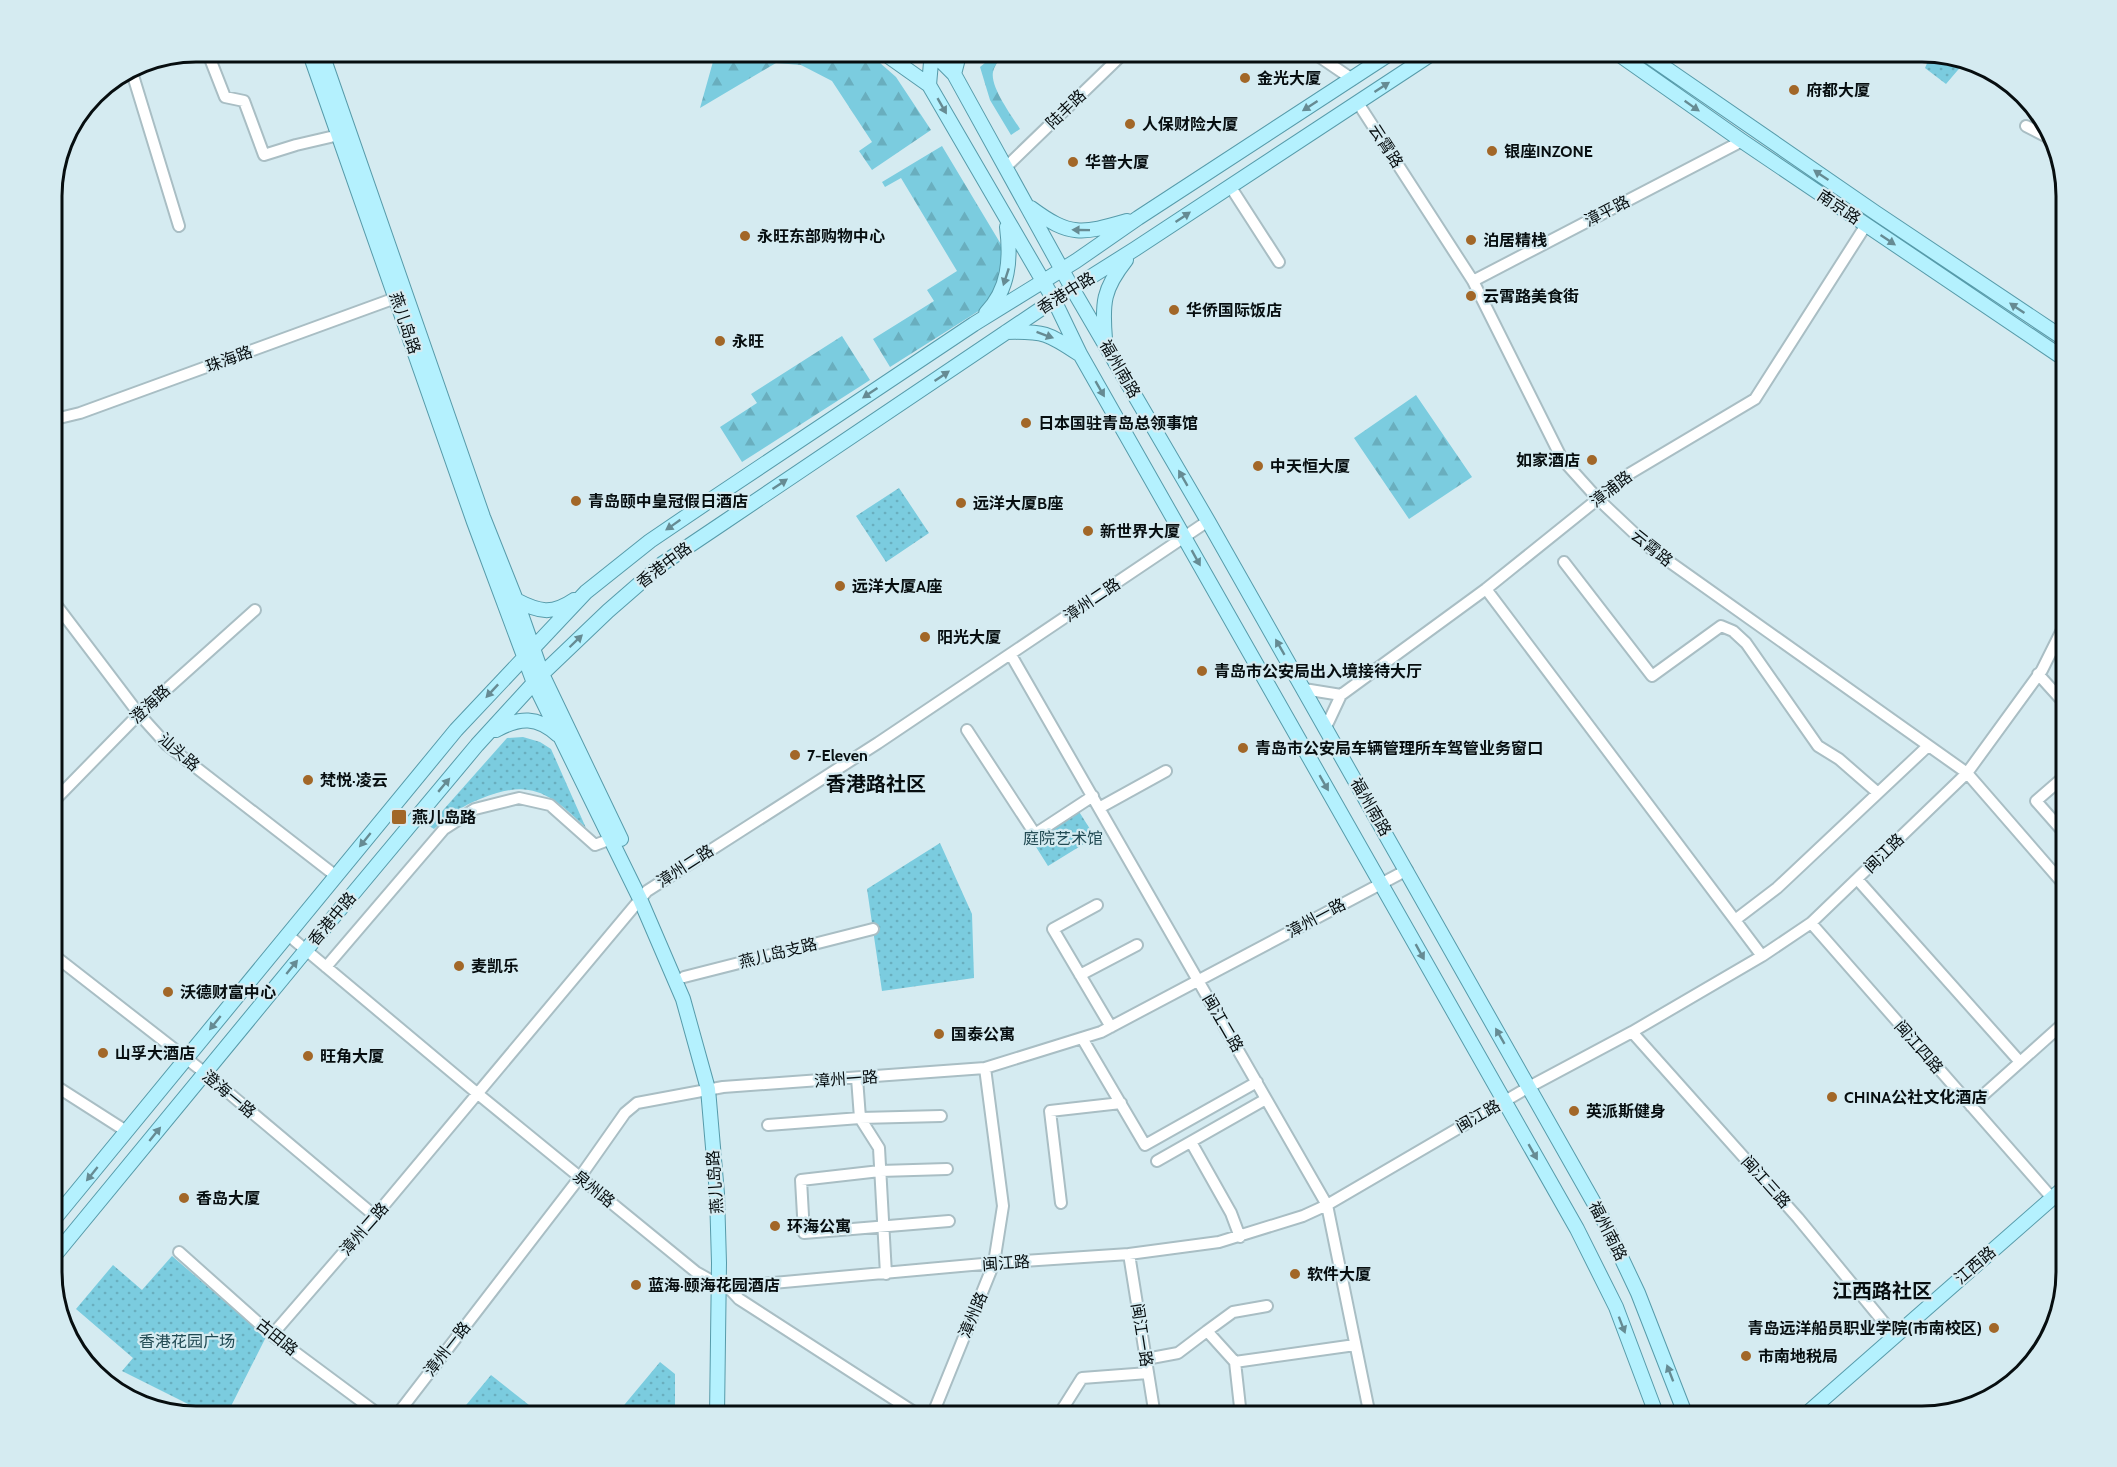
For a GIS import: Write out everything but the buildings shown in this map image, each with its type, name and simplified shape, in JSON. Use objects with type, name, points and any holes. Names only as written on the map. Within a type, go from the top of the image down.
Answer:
[{"type":"main road","name":"燕儿岛路","points":[[313,62],[516,600],[528,654]]},
{"type":"main road","name":"燕儿岛路","points":[[325,62],[401,296],[528,654],[562,738],[611,839],[644,895],[683,999],[712,1089]]},
{"type":"main road","points":[[897,62],[930,85]]},
{"type":"main road","points":[[930,85],[931,62]]},
{"type":"main road","name":"福州南路","points":[[943,62],[954,74],[1072,288],[1105,341],[1326,727],[1529,1087],[1612,1239],[1650,1320],[1682,1406]]},
{"type":"main road","points":[[954,74],[957,62]]},
{"type":"main road","name":"香港中路","points":[[62,1209],[456,730],[586,592],[650,542],[709,501],[974,324],[1062,270],[1378,62]]},
{"type":"main road","name":"香港中路","points":[[62,1247],[306,950],[487,735],[538,678],[608,611],[662,564],[1053,300],[1135,249],[1420,62]]},
{"type":"main road","name":"南京路","points":[[1630,62],[1742,141],[2056,353]]},
{"type":"main road","name":"南京路","points":[[1657,62],[2056,333]]},
{"type":"main road","name":"福州南路","points":[[930,85],[1043,282],[1080,354],[1577,1229],[1616,1307],[1653,1406]]},
{"type":"main road","points":[[1029,207],[1066,230],[1082,232],[1138,218]]},
{"type":"main road","points":[[974,324],[995,303],[1006,279],[1010,252],[1006,219]]},
{"type":"main road","points":[[1105,341],[1102,310],[1105,296],[1112,278],[1135,249]]},
{"type":"main road","points":[[1006,332],[1035,331],[1047,334],[1080,354]]},
{"type":"main road","points":[[516,600],[531,608],[546,611],[563,607],[586,592]]},
{"type":"main road","name":"燕儿岛路","points":[[538,678],[684,977],[712,1089],[725,1185],[717,1406]]},
{"type":"main road","points":[[487,735],[508,723],[523,720],[539,722],[562,738]]},
{"type":"main road","name":"江西路","points":[[1815,1406],[2056,1195]]},
{"type":"main road","name":"燕儿岛路","points":[[723,1286],[726,1406]]},
{"type":"street","points":[[211,62],[225,97],[244,101],[264,155],[339,135]]},
{"type":"street","name":"陆丰路","points":[[1006,167],[1115,62]]},
{"type":"street","points":[[1327,62],[1352,79]]},
{"type":"street","points":[[134,78],[179,226]]},
{"type":"street","name":"云霄路","points":[[1358,103],[1473,281],[1562,459],[1598,499],[1650,548],[1967,773],[2056,875]]},
{"type":"street","points":[[2026,126],[2041,134]]},
{"type":"street","name":"漳平路","points":[[1473,281],[1742,141]]},
{"type":"street","points":[[1230,186],[1279,262]]},
{"type":"street","name":"漳浦路","points":[[1341,695],[1486,589],[1629,474],[1755,399],[1866,225]]},
{"type":"street","name":"珠海路","points":[[62,417],[80,413],[401,296]]},
{"type":"street","name":"漳州二路","points":[[273,1335],[644,895],[1011,655],[1208,521]]},
{"type":"street","points":[[1564,562],[1652,676],[1721,626],[1733,631],[1746,643],[1818,746],[1839,759],[1878,793]]},
{"type":"street","points":[[1486,589],[1762,956]]},
{"type":"street","name":"澄海路","points":[[62,793],[139,714],[255,610]]},
{"type":"street","name":"汕头路","points":[[62,612],[139,714],[167,745],[336,876]]},
{"type":"street","name":"闽江路","points":[[723,1286],[1129,1254],[1219,1242],[1304,1216],[1327,1205],[1504,1101],[1632,1032],[1762,956],[1811,923],[1967,773],[2038,674],[2056,641]]},
{"type":"street","name":"闽江二路","points":[[1011,655],[1327,1205],[1368,1406]]},
{"type":"street","points":[[2038,674],[2056,694]]},
{"type":"street","points":[[1304,689],[1341,695],[1326,727]]},
{"type":"street","points":[[967,730],[1035,834],[1093,796]]},
{"type":"street","points":[[1736,921],[1777,888],[1928,746]]},
{"type":"street","points":[[1099,808],[1166,771]]},
{"type":"street","points":[[2056,784],[2036,801],[2056,824]]},
{"type":"street","points":[[326,967],[444,829],[476,809],[519,798],[550,805],[595,845],[611,839]]},
{"type":"street","name":"漳州一路","points":[[404,1406],[580,1177],[625,1113],[637,1103],[712,1089],[985,1068],[1111,1027],[1407,870]]},
{"type":"street","points":[[1857,879],[2020,1062]]},
{"type":"street","points":[[1097,905],[1053,929],[1111,1027]]},
{"type":"street","name":"闽江四路","points":[[1811,923],[2052,1198]]},
{"type":"street","name":"燕儿岛支路","points":[[684,977],[873,929]]},
{"type":"street","name":"泉州路","points":[[288,935],[696,1272],[723,1286],[739,1299],[905,1406]]},
{"type":"street","points":[[1080,975],[1137,945]]},
{"type":"street","name":"澄海一路","points":[[62,962],[204,1073],[375,1216]]},
{"type":"street","points":[[1971,1106],[2056,1031]]},
{"type":"street","name":"闽江三路","points":[[1632,1032],[1798,1218],[1895,1336]]},
{"type":"street","points":[[1082,1038],[1145,1145],[1257,1082]]},
{"type":"street","name":"漳州路","points":[[936,1406],[994,1263],[1003,1206],[985,1068]]},
{"type":"street","points":[[857,1078],[860,1118],[879,1148],[886,1274]]},
{"type":"street","points":[[62,1090],[126,1131]]},
{"type":"street","points":[[1157,1161],[1266,1099]]},
{"type":"street","points":[[1061,1203],[1050,1111],[1121,1103]]},
{"type":"street","points":[[768,1125],[860,1118],[941,1116]]},
{"type":"street","points":[[1191,1142],[1231,1213],[1240,1237]]},
{"type":"street","points":[[947,1169],[880,1171],[801,1180],[804,1233],[949,1221]]},
{"type":"street","name":"古田路","points":[[179,1252],[273,1335],[368,1406]]},
{"type":"street","name":"闽江一路","points":[[1129,1254],[1153,1406]]},
{"type":"street","points":[[1146,1359],[1178,1353],[1233,1312],[1267,1306]]},
{"type":"street","points":[[1207,1331],[1235,1362],[1240,1406]]},
{"type":"street","points":[[1235,1362],[1355,1345]]},
{"type":"street","points":[[1064,1406],[1082,1378],[1148,1374]]},
{"type":"green space","points":[[713,62],[879,62],[896,77],[931,130],[872,170],[859,151],[872,142],[832,81],[801,65],[776,63],[700,108]]},
{"type":"green space","points":[[986,62],[997,62],[993,72],[995,85],[1002,101],[1020,129],[1011,135],[990,100],[980,67]]},
{"type":"green space","points":[[1927,62],[1960,67],[1946,84],[1925,68]]},
{"type":"green space","points":[[942,146],[1005,251],[1002,274],[985,307],[890,367],[873,339],[934,301],[927,290],[957,271],[901,178],[885,187],[882,182]]},
{"type":"green space","points":[[842,336],[870,380],[742,462],[720,427],[757,403],[751,394]]},
{"type":"green space","points":[[1416,395],[1472,477],[1409,519],[1354,438]]},
{"type":"green space","points":[[899,488],[929,533],[886,562],[856,516]]},
{"type":"green space","points":[[523,737],[540,742],[551,749],[586,828],[550,798],[538,792],[526,790],[497,793],[480,799],[456,812],[434,829],[429,826],[507,738]]},
{"type":"green space","name":"庭院艺术馆","points":[[1078,810],[1095,837],[1048,866],[1031,839]]},
{"type":"green space","points":[[940,843],[972,914],[974,978],[882,991],[867,889]]},
{"type":"green space","name":"香港花园广场","points":[[172,1256],[266,1337],[231,1406],[191,1405],[122,1371],[133,1358],[76,1309],[113,1265],[142,1290]]},
{"type":"green space","points":[[660,1362],[675,1374],[675,1406],[623,1406]]},
{"type":"green space","points":[[491,1375],[530,1406],[465,1406]]},
{"type":"place","name":"金光大厦","points":[[1245,78]]},
{"type":"place","name":"府都大厦","points":[[1794,90]]},
{"type":"place","name":"人保财险大厦","points":[[1130,124]]},
{"type":"place","name":"银座INZONE","points":[[1492,151]]},
{"type":"place","name":"华普大厦","points":[[1073,162]]},
{"type":"place","name":"永旺东部购物中心","points":[[745,236]]},
{"type":"place","name":"泊居精栈","points":[[1471,240]]},
{"type":"place","name":"云霄路美食街","points":[[1471,296]]},
{"type":"place","name":"华侨国际饭店","points":[[1174,310]]},
{"type":"place","name":"永旺","points":[[720,341]]},
{"type":"place","name":"日本国驻青岛总领事馆","points":[[1026,423]]},
{"type":"place","name":"如家酒店","points":[[1592,460]]},
{"type":"place","name":"中天恒大厦","points":[[1258,466]]},
{"type":"place","name":"青岛颐中皇冠假日酒店","points":[[576,501]]},
{"type":"place","name":"远洋大厦B座","points":[[961,503]]},
{"type":"place","name":"新世界大厦","points":[[1088,531]]},
{"type":"place","name":"远洋大厦A座","points":[[840,586]]},
{"type":"place","name":"阳光大厦","points":[[925,637]]},
{"type":"place","name":"青岛市公安局出入境接待大厅","points":[[1202,671]]},
{"type":"place","name":"青岛市公安局车辆管理所车驾管业务窗口","points":[[1243,748]]},
{"type":"place","name":"7-Eleven","points":[[795,755]]},
{"type":"place","name":"梵悦·凌云","points":[[308,780]]},
{"type":"place","name":"燕儿岛路","points":[[399,817]]},
{"type":"place","name":"麦凯乐","points":[[459,966]]},
{"type":"place","name":"沃德财富中心","points":[[168,992]]},
{"type":"place","name":"国泰公寓","points":[[939,1034]]},
{"type":"place","name":"山孚大酒店","points":[[103,1053]]},
{"type":"place","name":"旺角大厦","points":[[308,1056]]},
{"type":"place","name":"CHINA公社文化酒店","points":[[1832,1097]]},
{"type":"place","name":"英派斯健身","points":[[1574,1111]]},
{"type":"place","name":"香岛大厦","points":[[184,1198]]},
{"type":"place","name":"环海公寓","points":[[775,1226]]},
{"type":"place","name":"软件大厦","points":[[1295,1274]]},
{"type":"place","name":"蓝海·颐海花园酒店","points":[[636,1285]]},
{"type":"place","name":"青岛远洋船员职业学院(市南校区)","points":[[1994,1328]]},
{"type":"place","name":"市南地税局","points":[[1746,1356]]},
{"type":"district","name":"香港路社区","points":[[876,784]]},
{"type":"district","name":"江西路社区","points":[[1882,1291]]}]
